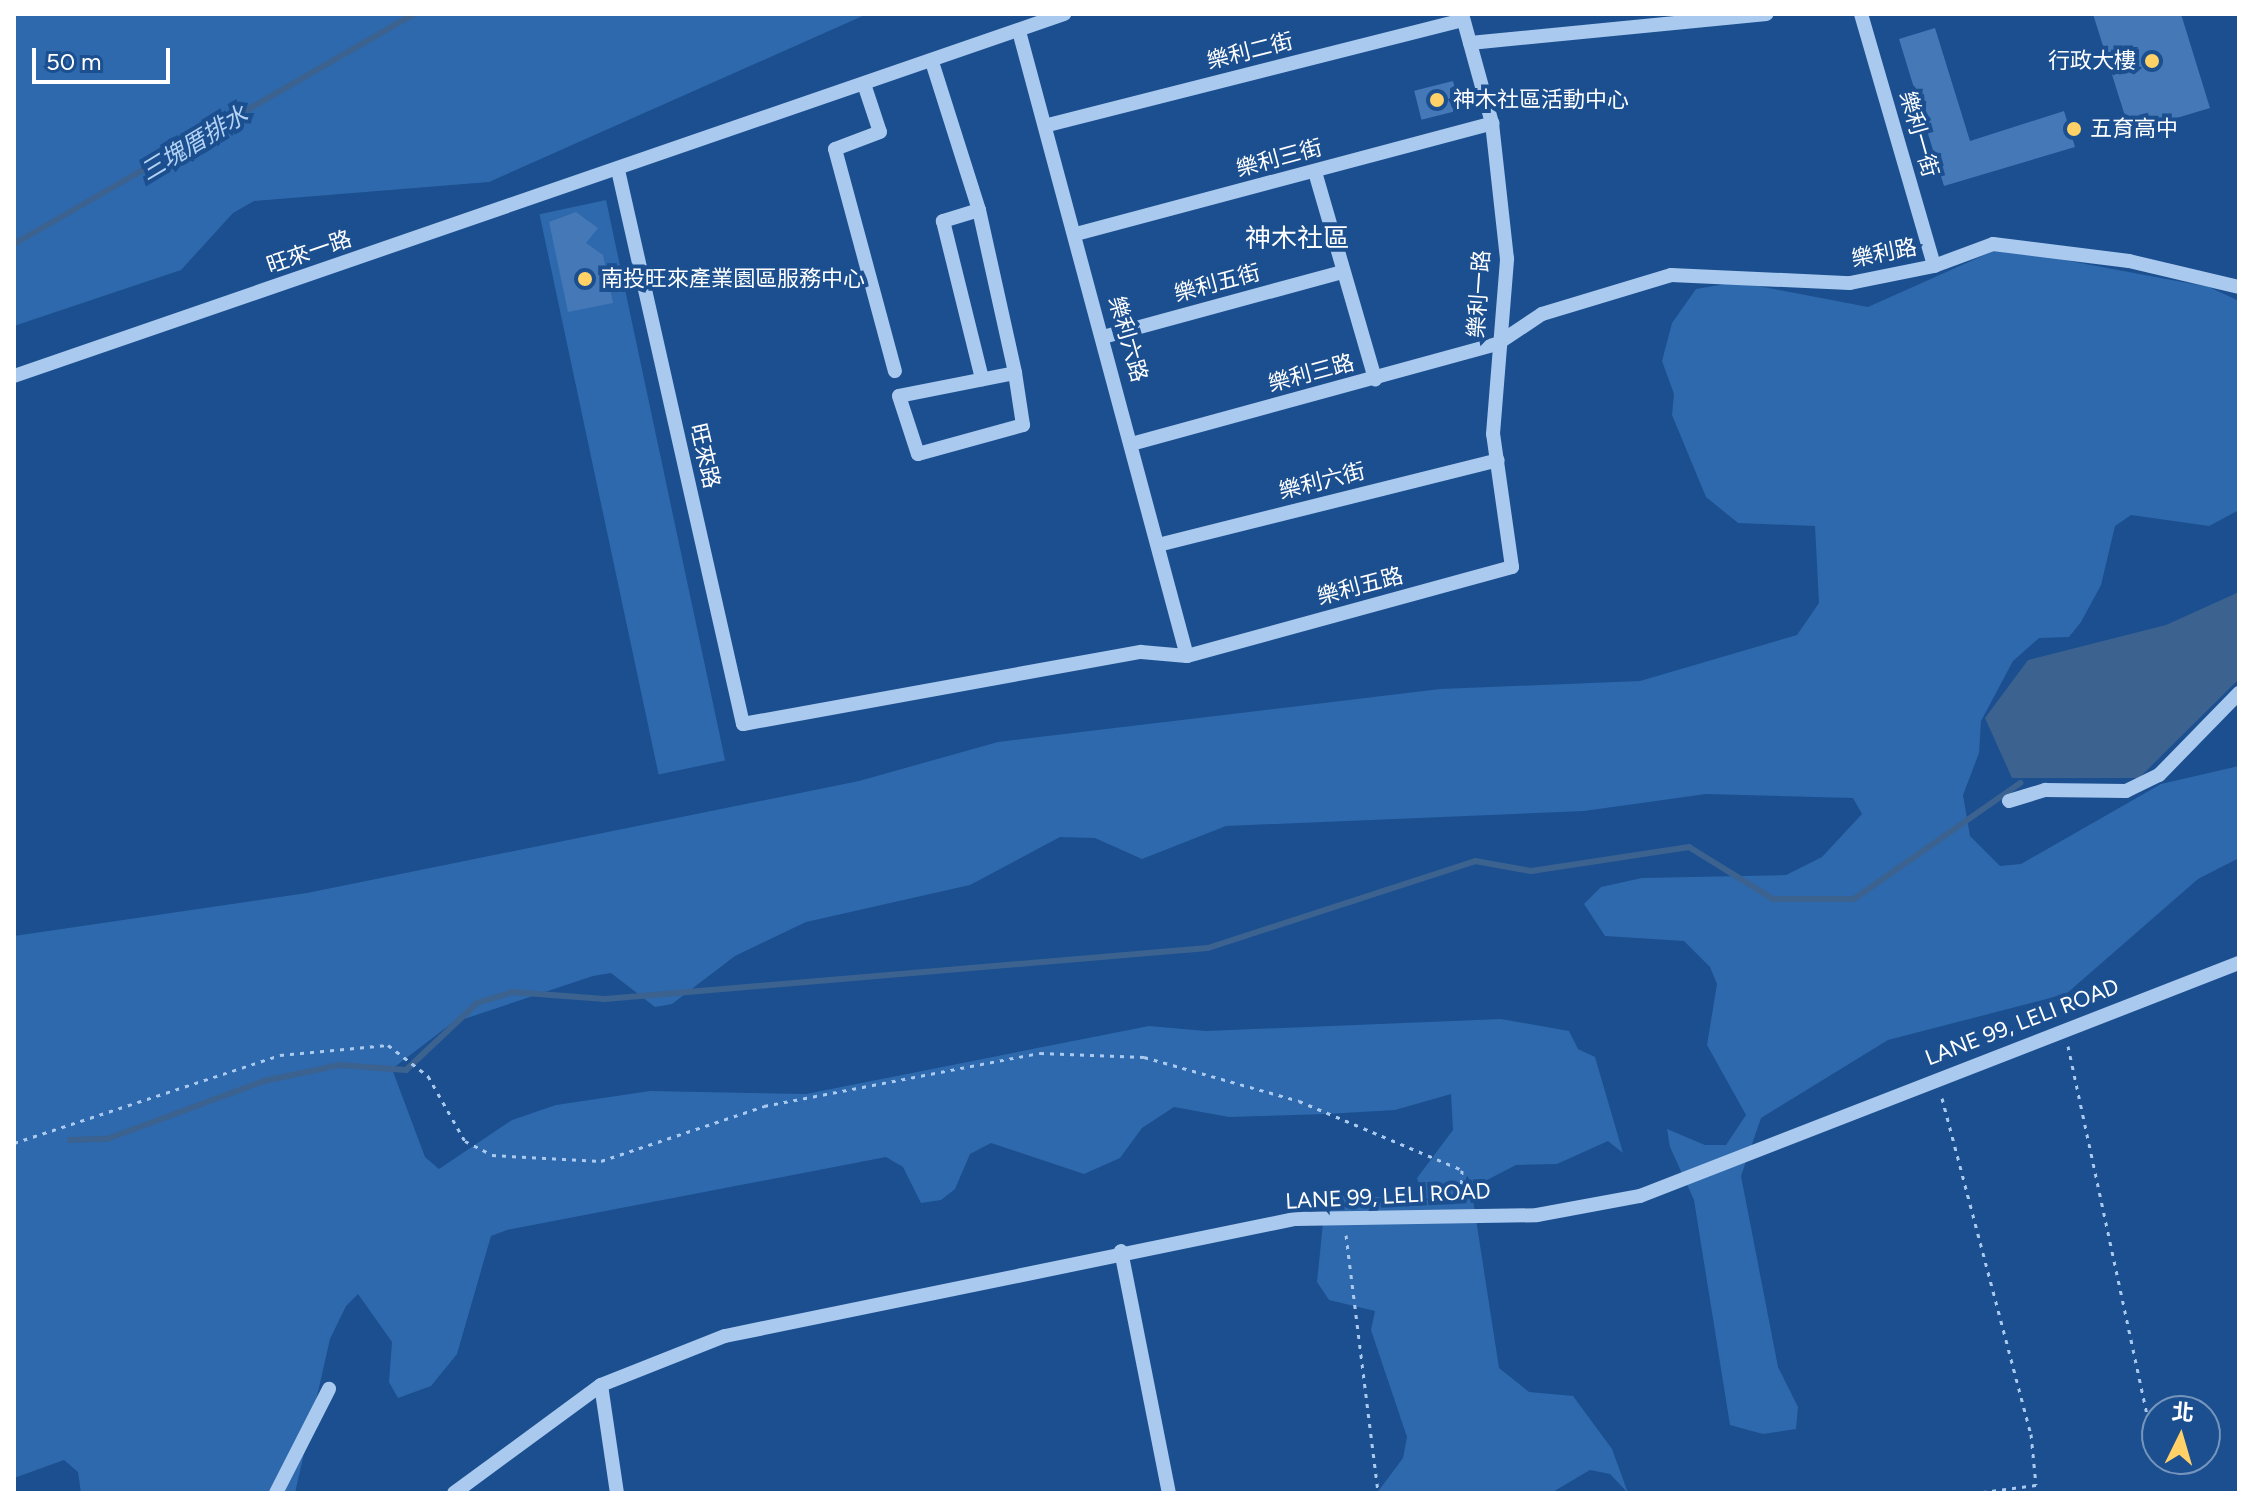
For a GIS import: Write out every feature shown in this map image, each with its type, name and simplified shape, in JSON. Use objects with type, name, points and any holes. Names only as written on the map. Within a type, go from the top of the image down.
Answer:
[{"type":"street","points":[[1020,35],[1045,14]]},
{"type":"street","points":[[618,170],[1020,35],[1064,14]]},
{"type":"street","points":[[1470,43],[1767,14]]},
{"type":"street","name":"樂利一街","points":[[1861,14],[1934,266]]},
{"type":"street","name":"樂利一路","points":[[1462,17],[1492,123],[1507,259],[1497,344],[1498,460],[1512,533]]},
{"type":"street","name":"樂利二街","points":[[1048,125],[1462,17]]},
{"type":"street","name":"樂利六路","points":[[1020,35],[1048,125],[1103,337],[1135,443],[1187,656]]},
{"type":"street","points":[[933,65],[979,210],[1015,373],[1023,425],[918,454],[899,396],[1015,373]]},
{"type":"street","points":[[865,87],[880,132],[835,149],[895,371]]},
{"type":"street","name":"樂利三街","points":[[1076,234],[1492,123]]},
{"type":"street","name":"旺來一路","points":[[14,376],[618,170]]},
{"type":"street","name":"旺來路","points":[[618,170],[743,724],[1141,652],[1187,656]]},
{"type":"street","points":[[1315,172],[1375,379]]},
{"type":"street","points":[[979,210],[943,221],[982,379]]},
{"type":"street","name":"樂利路","points":[[1497,344],[1542,314],[1671,275],[1850,283],[1934,266],[1993,244],[2129,261],[2239,287]]},
{"type":"street","name":"樂利五街","points":[[1103,337],[1342,272]]},
{"type":"street","name":"樂利三路","points":[[1135,443],[1497,344]]},
{"type":"street","name":"樂利六街","points":[[1158,545],[1498,460]]},
{"type":"street","name":"樂利五路","points":[[1187,656],[1512,567],[1512,533]]},
{"type":"street","points":[[2009,801],[2045,790],[2126,791],[2159,775],[2239,693]]},
{"type":"street","name":"LANE 99, LELI ROAD","points":[[454,1493],[601,1385],[725,1336],[1121,1251],[1344,1217],[1460,1211],[1537,1215],[1640,1196],[2065,1028],[2239,963]]},
{"type":"street","points":[[1121,1251],[1169,1493]]},
{"type":"street","points":[[601,1385],[617,1493]]},
{"type":"street","points":[[276,1493],[329,1389]]},
{"type":"path","points":[[2065,1028],[2143,1395]]},
{"type":"path","points":[[14,1143],[280,1055],[388,1045],[428,1076],[465,1141],[492,1155],[601,1161],[764,1106],[1040,1053],[1144,1057],[1299,1101],[1462,1170],[1460,1211]]},
{"type":"path","points":[[1937,1079],[2031,1434],[2036,1485],[1976,1493]]},
{"type":"path","points":[[1344,1217],[1378,1493]]},
{"type":"shaded area","points":[[14,14],[867,14],[489,182],[254,201],[233,213],[181,270],[14,326]]},
{"type":"shaded area","points":[[606,200],[725,760],[659,775],[539,214]]},
{"type":"shaded area","points":[[2000,248],[2209,287],[2239,301],[2239,510],[2209,526],[2131,515],[2115,526],[2101,585],[2081,622],[2069,637],[2039,638],[2013,661],[1981,721],[1979,753],[1963,795],[1970,836],[2000,866],[2021,864],[2161,784],[2239,766],[2239,858],[2198,879],[2066,994],[1888,1040],[1761,1118],[1741,1176],[1778,1367],[1798,1407],[1796,1429],[1763,1434],[1730,1425],[1694,1200],[1670,1147],[1667,1129],[1705,1145],[1726,1145],[1746,1115],[1707,1045],[1717,984],[1710,967],[1684,941],[1605,936],[1584,904],[1601,887],[1642,878],[1786,875],[1822,857],[1862,814],[1853,798],[1706,794],[1584,811],[1226,826],[1142,859],[1095,838],[1060,837],[970,885],[806,922],[735,956],[672,1004],[655,1007],[611,973],[593,976],[452,1023],[392,1069],[425,1157],[439,1169],[512,1120],[556,1105],[650,1091],[806,1094],[1149,1026],[1206,1031],[1501,1019],[1569,1031],[1578,1049],[1595,1057],[1623,1153],[1608,1141],[1557,1164],[1516,1165],[1485,1181],[1473,1200],[1499,1368],[1529,1392],[1573,1396],[1612,1449],[1628,1493],[1610,1474],[1590,1470],[1551,1493],[1377,1493],[1403,1458],[1407,1437],[1371,1330],[1375,1311],[1329,1300],[1317,1282],[1323,1223],[1340,1195],[1433,1200],[1423,1198],[1417,1178],[1453,1130],[1451,1094],[1395,1110],[1326,1114],[1229,1117],[1174,1107],[1142,1128],[1120,1158],[1084,1174],[991,1143],[970,1154],[955,1189],[941,1200],[921,1203],[903,1167],[886,1157],[507,1230],[491,1236],[457,1354],[431,1386],[398,1398],[389,1382],[392,1342],[358,1294],[346,1306],[330,1339],[295,1493],[81,1493],[78,1472],[64,1460],[14,1478],[14,936],[307,893],[859,781],[998,742],[1440,689],[1640,681],[1797,635],[1819,603],[1815,526],[1738,523],[1706,497],[1672,415],[1674,394],[1662,361],[1672,323],[1696,289],[1737,282],[1868,307]]},
{"type":"shaded area","points":[[2239,592],[2239,679],[2139,778],[2012,778],[1985,718],[2028,660],[2166,625]]},
{"type":"building","name":"行政大樓","points":[[2093,14],[2181,14],[2210,108],[2130,132]]},
{"type":"building","points":[[1935,28],[1970,141],[2064,111],[2075,147],[1944,186],[1899,39]]},
{"type":"building","name":"神木社區活動中心","points":[[1453,81],[1460,110],[1421,120],[1414,91]]},
{"type":"building","name":"南投旺來產業園區服務中心","points":[[576,212],[598,228],[586,243],[603,255],[613,303],[568,312],[549,222]]},
{"type":"waterway","name":"三塊厝排水","points":[[14,244],[414,14]]},
{"type":"waterway","points":[[70,1140],[107,1139],[264,1081],[340,1065],[406,1070],[477,1003],[512,992],[605,999],[1208,948],[1475,861],[1531,871],[1689,847],[1773,899],[1854,899],[2020,783]]},
{"type":"place","name":"行政大樓","points":[[2152,61]]},
{"type":"place","name":"神木社區活動中心","points":[[1437,100]]},
{"type":"place","name":"五育高中","points":[[2074,129]]},
{"type":"place","name":"南投旺來產業園區服務中心","points":[[585,279]]},
{"type":"district","name":"神木社區","points":[[1297,239]]}]
